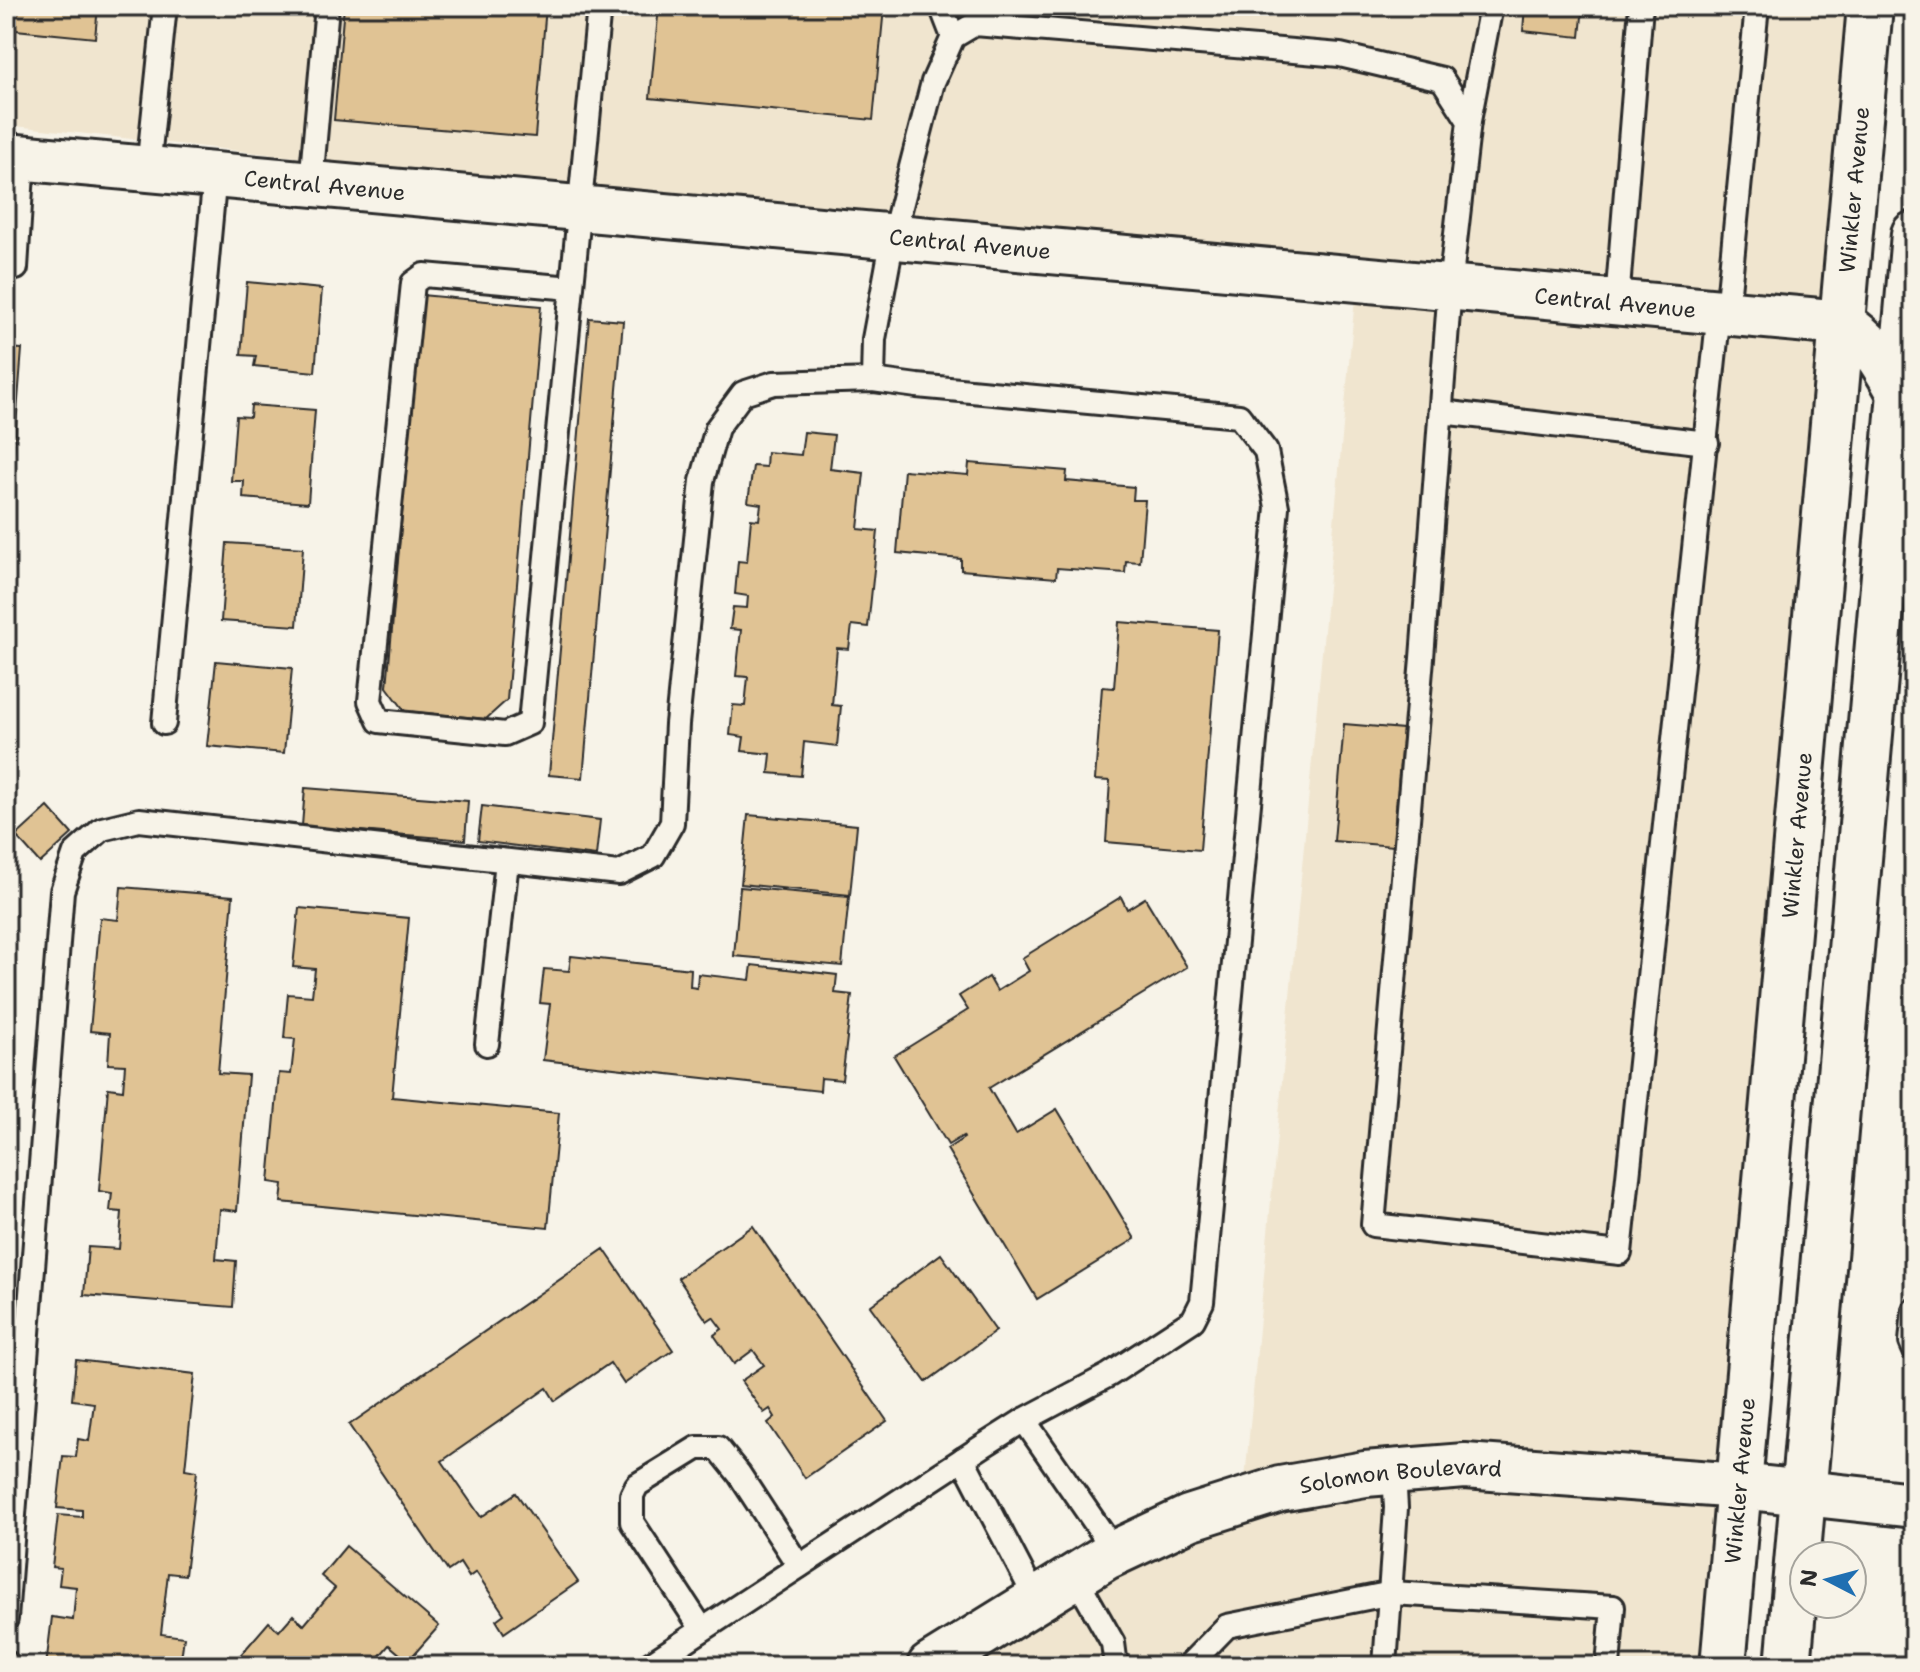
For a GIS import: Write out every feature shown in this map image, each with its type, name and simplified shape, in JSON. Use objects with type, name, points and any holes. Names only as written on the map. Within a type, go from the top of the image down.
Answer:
[{"type":"street","name":"Winkler Avenue","points":[[1723,1666],[1870,6]]},
{"type":"street","name":"Central Avenue","points":[[15,156],[1842,323]]},
{"type":"street","points":[[1788,1666],[1907,394],[1914,243]]},
{"type":"street","points":[[1842,323],[1864,338],[1907,394]]},
{"type":"street","name":"Solomon Boulevard","points":[[930,1666],[1075,1576],[1189,1518],[1280,1489],[1365,1474],[1465,1466],[1740,1486],[1914,1505]]},
{"type":"lane","points":[[148,169],[165,6]]},
{"type":"lane","points":[[311,183],[327,6]]},
{"type":"lane","points":[[572,288],[424,275],[413,283],[370,701],[379,721],[505,734],[530,723],[572,288],[579,208],[599,6]]},
{"type":"lane","points":[[941,6],[953,37]]},
{"type":"lane","points":[[1491,6],[1469,121],[1450,286],[1373,1225],[1620,1253],[1757,6]]},
{"type":"lane","points":[[1617,302],[1641,6]]},
{"type":"lane","points":[[873,380],[874,339],[893,237],[933,82],[953,37],[975,24],[1340,55],[1442,79],[1469,121]]},
{"type":"lane","points":[[6,268],[16,268],[15,156]]},
{"type":"lane","points":[[164,723],[215,174]]},
{"type":"lane","points":[[6,1619],[62,891],[75,853],[102,829],[139,820],[619,873],[653,856],[672,823],[677,724],[702,481],[717,428],[743,393],[774,383],[873,380],[1239,416],[1266,451],[1277,507],[1202,1302],[1193,1320],[1109,1375],[1024,1420],[647,1666]]},
{"type":"lane","points":[[1441,412],[1707,443]]},
{"type":"lane","points":[[487,1044],[507,861]]},
{"type":"lane","points":[[1914,1310],[1911,1342],[1914,1349]]},
{"type":"lane","points":[[1024,1420],[1116,1553]]},
{"type":"lane","points":[[702,1629],[632,1522],[632,1495],[637,1485],[697,1448],[718,1448],[739,1474],[799,1566]]},
{"type":"lane","points":[[963,1459],[1036,1599]]},
{"type":"lane","points":[[1385,1666],[1396,1508],[1394,1472]]},
{"type":"lane","points":[[1075,1576],[1113,1643],[1116,1666]]},
{"type":"lane","points":[[1188,1666],[1227,1626],[1392,1593],[1613,1607],[1608,1666]]},
{"type":"shaded area","points":[[6,6],[1847,6],[1821,301],[557,186],[6,125]]},
{"type":"shaded area","points":[[1355,298],[1818,341],[1719,1464],[1382,1451],[1340,1456],[1245,1479]]},
{"type":"shaded area","points":[[1466,1487],[1715,1505],[1701,1666],[970,1666],[1118,1575],[1198,1537],[1286,1509],[1368,1495]]},
{"type":"building","points":[[6,6],[98,6],[95,38],[6,29]]},
{"type":"building","points":[[344,6],[546,6],[535,137],[334,120]]},
{"type":"building","points":[[659,6],[884,8],[873,120],[650,98]]},
{"type":"building","points":[[1525,6],[1583,6],[1580,37],[1523,31]]},
{"type":"building","points":[[247,282],[322,289],[315,372],[254,366],[256,356],[241,355]]},
{"type":"building","points":[[421,295],[541,306],[507,700],[486,719],[405,711],[387,687]]},
{"type":"building","points":[[589,318],[623,321],[583,778],[549,775]]},
{"type":"building","points":[[6,348],[22,349],[14,452],[6,451]]},
{"type":"building","points":[[251,405],[315,410],[308,503],[243,498],[244,481],[231,481],[236,416],[250,417]]},
{"type":"building","points":[[804,432],[834,435],[830,469],[864,473],[858,529],[878,531],[868,627],[852,625],[849,649],[837,648],[832,705],[841,706],[837,746],[804,742],[801,776],[769,773],[771,754],[742,751],[744,737],[730,735],[733,705],[745,706],[748,677],[736,676],[741,630],[730,629],[733,607],[747,608],[748,596],[735,594],[738,561],[747,562],[751,519],[759,520],[761,504],[748,502],[753,466],[766,467],[767,452],[801,455]]},
{"type":"building","points":[[969,463],[1067,471],[1066,481],[1134,487],[1133,500],[1145,500],[1140,562],[1126,561],[1125,573],[1057,568],[1056,578],[961,570],[961,559],[897,553],[904,470],[968,475]]},
{"type":"building","points":[[6,478],[14,479],[6,559]]},
{"type":"building","points":[[227,543],[303,548],[297,626],[221,621]]},
{"type":"building","points":[[1119,622],[1218,630],[1200,850],[1106,842],[1110,781],[1095,780],[1102,687],[1114,688]]},
{"type":"building","points":[[216,661],[292,668],[284,753],[207,746]]},
{"type":"building","points":[[1344,724],[1403,729],[1393,846],[1334,841]]},
{"type":"building","points":[[305,788],[468,801],[465,840],[302,826]]},
{"type":"building","points":[[482,806],[600,820],[596,856],[478,841]]},
{"type":"building","points":[[48,807],[72,834],[40,863],[16,836]]},
{"type":"building","points":[[748,815],[857,825],[850,895],[741,884]]},
{"type":"building","points":[[121,887],[233,896],[218,1073],[248,1075],[237,1211],[220,1209],[216,1259],[236,1261],[233,1307],[84,1295],[88,1247],[119,1249],[122,1212],[110,1211],[112,1193],[99,1191],[108,1088],[123,1090],[125,1065],[108,1064],[110,1033],[90,1031],[100,918],[118,920]]},
{"type":"building","points":[[740,887],[849,897],[842,966],[734,956]]},
{"type":"building","points":[[1121,897],[1127,909],[1145,898],[1187,967],[989,1088],[1016,1134],[1057,1109],[1135,1239],[1037,1299],[947,1149],[963,1136],[948,1145],[894,1056],[968,1010],[959,996],[989,977],[997,991],[1029,971],[1022,958]]},
{"type":"building","points":[[299,908],[409,918],[392,1097],[559,1113],[548,1228],[281,1202],[283,1184],[269,1182],[279,1073],[291,1074],[295,1039],[284,1038],[288,994],[312,996],[315,969],[293,967]]},
{"type":"building","points":[[571,956],[691,969],[690,987],[697,988],[698,974],[750,980],[752,965],[837,975],[835,993],[852,995],[842,1080],[821,1078],[820,1091],[543,1060],[550,1004],[540,1003],[544,969],[569,971]]},
{"type":"building","points":[[753,1226],[887,1421],[805,1478],[768,1423],[775,1417],[770,1409],[764,1413],[741,1381],[764,1365],[753,1350],[734,1364],[714,1335],[722,1329],[713,1317],[707,1321],[678,1278]]},
{"type":"building","points":[[604,1249],[673,1350],[624,1384],[610,1363],[555,1401],[547,1388],[442,1461],[481,1517],[516,1493],[578,1582],[504,1633],[496,1620],[504,1614],[476,1572],[469,1577],[460,1563],[448,1571],[349,1425]]},
{"type":"building","points":[[941,1254],[996,1331],[926,1382],[870,1306]]},
{"type":"building","points":[[76,1360],[195,1374],[185,1469],[197,1471],[185,1575],[168,1573],[161,1634],[184,1637],[180,1666],[46,1666],[52,1617],[73,1620],[76,1587],[59,1585],[61,1568],[52,1567],[58,1515],[82,1517],[82,1510],[57,1508],[63,1456],[76,1457],[78,1439],[89,1441],[94,1403],[72,1400]]},
{"type":"building","points":[[346,1546],[439,1626],[408,1661],[389,1645],[377,1659],[384,1666],[231,1666],[269,1622],[279,1631],[293,1615],[304,1625],[335,1588],[321,1576]]}]
